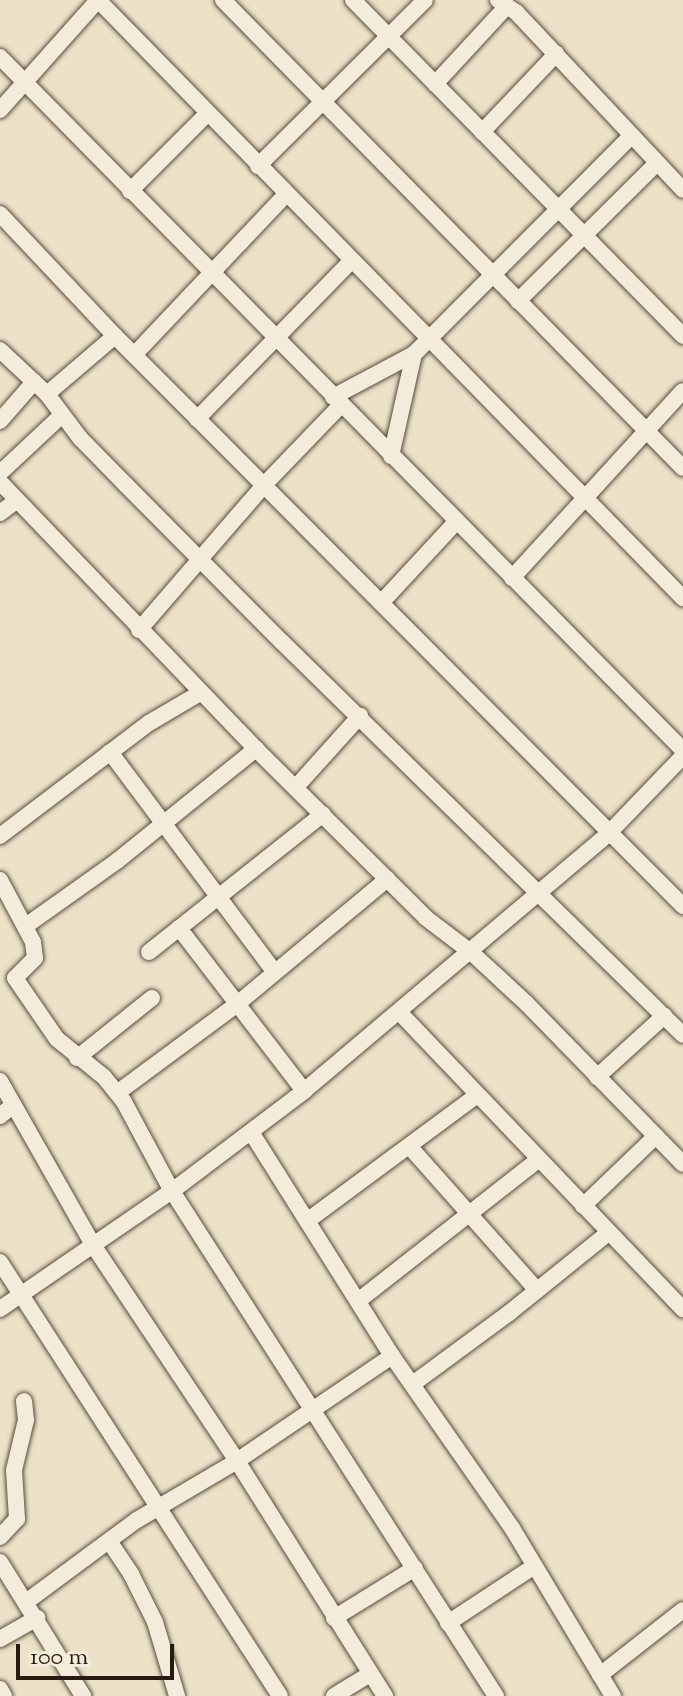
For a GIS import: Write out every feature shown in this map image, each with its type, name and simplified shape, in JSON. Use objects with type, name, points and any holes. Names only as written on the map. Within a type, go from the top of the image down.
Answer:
[{"type":"street","points":[[0,110],[26,85],[98,0],[683,598]]},
{"type":"street","points":[[223,0],[683,468]]},
{"type":"street","points":[[353,0],[683,336]]},
{"type":"street","points":[[258,166],[324,104],[425,0]]},
{"type":"street","points":[[435,84],[502,3],[556,54],[630,137],[683,190]]},
{"type":"street","points":[[482,132],[556,54]]},
{"type":"street","points":[[0,57],[683,750]]},
{"type":"street","points":[[130,191],[207,114]]},
{"type":"street","points":[[139,630],[337,401],[414,354],[630,137]]},
{"type":"street","points":[[518,301],[657,163]]},
{"type":"street","points":[[134,355],[286,194]]},
{"type":"street","points":[[0,214],[115,336],[683,906]]},
{"type":"street","points":[[197,419],[352,260]]},
{"type":"street","points":[[47,394],[115,336]]},
{"type":"street","points":[[0,350],[47,394],[62,415],[126,485],[472,831],[683,1035]]},
{"type":"street","points":[[391,456],[414,354]]},
{"type":"street","points":[[0,421],[34,382]]},
{"type":"street","points":[[512,578],[585,496],[648,433],[683,391]]},
{"type":"street","points":[[0,473],[62,415]]},
{"type":"street","points":[[0,482],[256,749],[426,918],[472,953],[683,1164]]},
{"type":"street","points":[[0,513],[17,500]]},
{"type":"street","points":[[381,603],[456,522]]},
{"type":"street","points":[[0,836],[149,723],[200,693]]},
{"type":"street","points":[[296,787],[360,716]]},
{"type":"street","points":[[27,925],[256,749]]},
{"type":"street","points":[[110,752],[274,971]]},
{"type":"street","points":[[0,1309],[172,1191],[304,1091],[472,953],[609,833],[683,756]]},
{"type":"street","points":[[149,952],[323,814]]},
{"type":"street","points":[[117,1093],[236,1005],[387,879]]},
{"type":"street","points":[[0,880],[27,925],[35,958],[8,982],[57,1039],[104,1077],[117,1093],[172,1191],[496,1696]]},
{"type":"street","points":[[179,928],[304,1091]]},
{"type":"street","points":[[77,1058],[152,998]]},
{"type":"street","points":[[400,1013],[476,1096],[683,1309]]},
{"type":"street","points":[[597,1077],[664,1016]]},
{"type":"street","points":[[0,1081],[7,1110],[237,1461],[385,1696]]},
{"type":"street","points":[[307,1221],[476,1096]]},
{"type":"street","points":[[251,1132],[392,1356],[414,1383],[512,1528],[613,1696]]},
{"type":"street","points":[[583,1206],[656,1136]]},
{"type":"street","points":[[409,1146],[537,1290]]},
{"type":"street","points":[[358,1301],[539,1159]]},
{"type":"street","points":[[414,1383],[608,1233]]},
{"type":"street","points":[[0,1262],[280,1696]]},
{"type":"street","points":[[26,1602],[158,1506],[237,1461],[392,1356]]},
{"type":"street","points":[[0,1537],[17,1519],[14,1470],[25,1429],[24,1401]]},
{"type":"street","points":[[109,1541],[131,1574],[155,1622],[177,1696]]},
{"type":"street","points":[[0,1562],[83,1696]]},
{"type":"street","points":[[448,1623],[533,1567]]},
{"type":"street","points":[[334,1618],[415,1568]]},
{"type":"street","points":[[600,1675],[683,1610]]},
{"type":"street","points":[[0,1639],[37,1618]]},
{"type":"street","points":[[334,1696],[370,1674]]},
{"type":"street","points":[[0,1689],[4,1696]]}]
